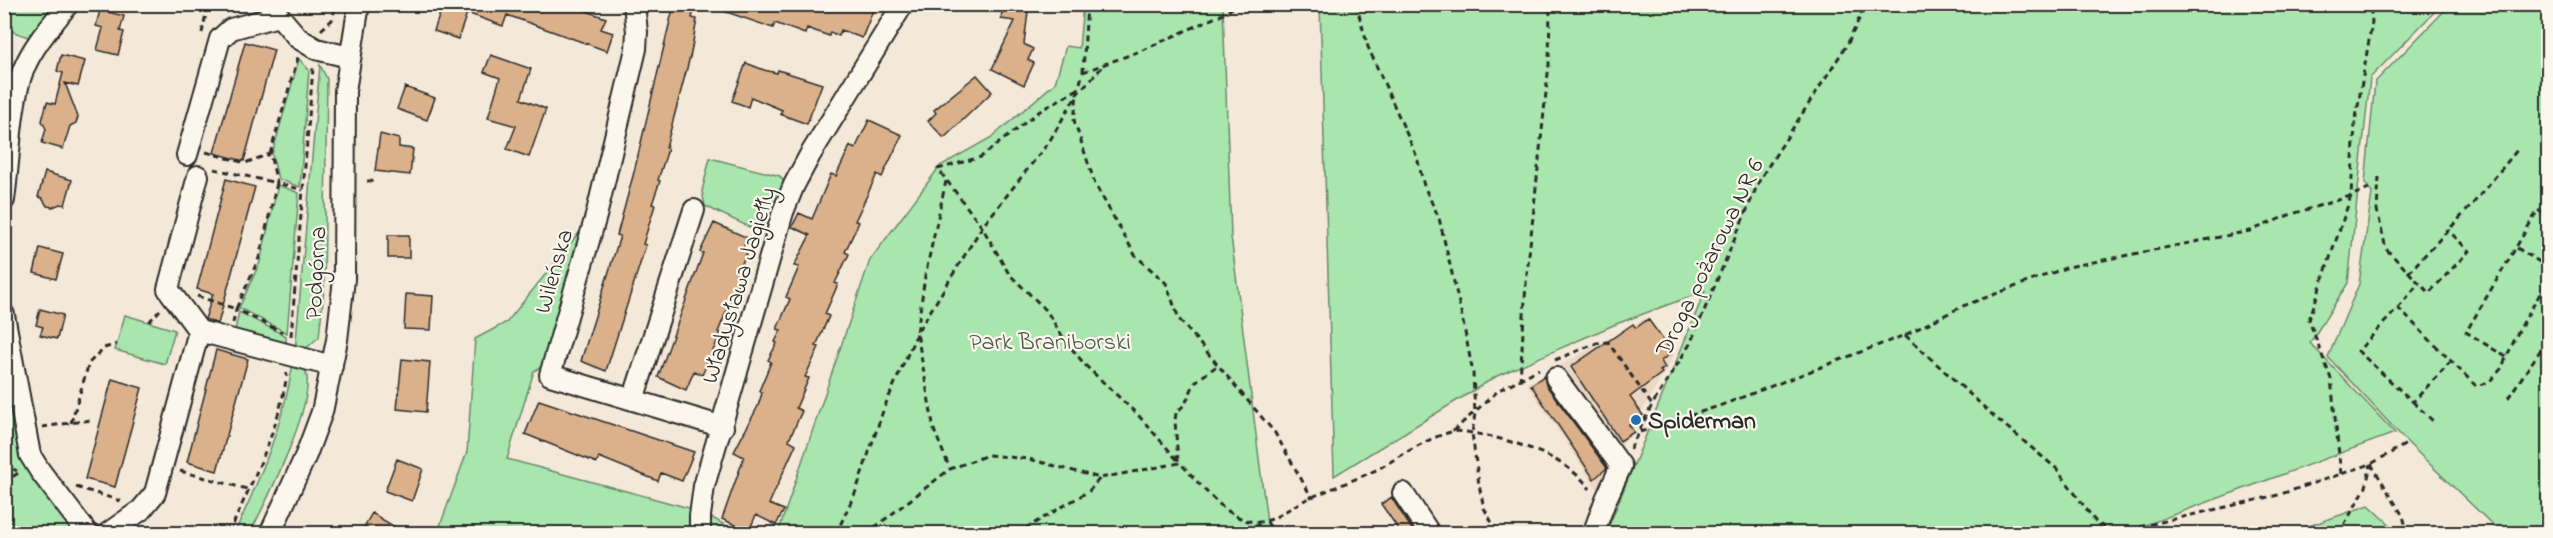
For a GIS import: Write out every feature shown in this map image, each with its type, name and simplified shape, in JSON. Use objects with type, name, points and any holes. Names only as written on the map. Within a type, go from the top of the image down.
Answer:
[{"type":"street","points":[[4,200],[18,87],[24,67],[33,50],[68,4]]},
{"type":"street","name":"Podgórna","points":[[270,534],[306,455],[322,411],[332,366],[343,285],[343,131],[350,57],[359,4]]},
{"type":"street","name":"Wileńska","points":[[634,4],[638,32],[636,49],[596,216],[550,375],[723,427]]},
{"type":"street","name":"Władysława Jagiełły","points":[[700,534],[704,486],[723,427],[783,213],[794,185],[810,155],[903,4]]},
{"type":"street","points":[[189,152],[220,39],[231,29],[274,10],[298,38],[316,50],[350,57]]},
{"type":"street","points":[[198,176],[168,289],[200,331],[230,339],[290,345],[332,366]]},
{"type":"street","points":[[633,400],[694,210]]},
{"type":"street","points":[[4,315],[30,455],[88,534]]},
{"type":"street","points":[[107,534],[142,508],[155,493],[200,331]]},
{"type":"street","points":[[1556,378],[1621,466],[1593,534]]},
{"type":"street","points":[[1403,494],[1430,534]]},
{"type":"path","points":[[318,34],[332,20],[336,4]]},
{"type":"path","points":[[1087,4],[1083,72],[1077,94],[1074,120],[1095,184],[1136,255],[1166,283],[1179,319],[1275,433],[1312,498]]},
{"type":"path","points":[[1083,72],[1143,50],[1225,13],[1238,4]]},
{"type":"path","points":[[1356,4],[1368,47],[1417,157],[1425,186],[1439,218],[1473,373],[1475,414],[1472,433],[1484,508],[1498,534]]},
{"type":"path","points":[[1520,381],[1526,283],[1549,64],[1550,4]]},
{"type":"path","name":"Droga pożarowa NR 6","points":[[1866,4],[1842,52],[1760,179],[1690,344],[1652,405],[1640,432],[1722,405],[1905,335]]},
{"type":"path","points":[[2341,474],[2331,379],[2309,320],[2351,196],[2355,124],[2372,22],[2370,4]]},
{"type":"path","points":[[230,339],[236,309],[259,258],[277,183],[270,154],[298,55],[313,68]]},
{"type":"path","points":[[229,534],[272,432],[284,394],[314,63]]},
{"type":"path","points":[[836,534],[856,491],[884,408],[917,333],[982,227],[1049,142],[1077,94],[1106,63]]},
{"type":"path","points":[[1078,89],[1040,111],[981,157],[938,169],[982,227],[1009,274],[1046,310],[1064,339],[1085,364],[1139,416],[1179,463],[1226,509],[1244,520],[1265,522],[1275,534]]},
{"type":"path","points":[[2408,273],[2518,149]]},
{"type":"path","points":[[189,152],[245,163],[270,154]]},
{"type":"path","points":[[2379,177],[2377,210],[2386,249],[2429,293],[2469,251],[2448,230]]},
{"type":"path","points":[[946,180],[925,276],[917,333],[934,430],[950,469]]},
{"type":"path","points":[[367,182],[377,182]]},
{"type":"path","points":[[277,183],[303,190]]},
{"type":"path","points":[[2369,188],[2351,196],[2321,203],[2250,231],[2159,247],[2068,267],[1963,306],[1905,335],[2056,469],[2095,521],[2110,533],[2278,495],[2371,464],[2408,443]]},
{"type":"path","points":[[2506,357],[2466,332],[2538,210],[2548,217]]},
{"type":"path","points":[[2516,248],[2548,267]]},
{"type":"path","points":[[2398,308],[2451,361],[2480,386],[2490,381],[2501,369],[2519,330],[2548,280]]},
{"type":"path","points":[[2419,283],[2358,351],[2435,423]]},
{"type":"path","points":[[196,296],[236,309],[290,345]]},
{"type":"path","points":[[2508,398],[2548,339]]},
{"type":"path","points":[[71,423],[89,363],[104,348],[117,344]]},
{"type":"path","points":[[1610,345],[1652,405]]},
{"type":"path","points":[[2413,402],[2451,361]]},
{"type":"path","points":[[1179,463],[1176,413],[1185,404],[1195,382],[1218,364]]},
{"type":"path","points":[[1246,534],[1312,498],[1356,480],[1411,450],[1453,431],[1475,414]]},
{"type":"path","points":[[39,427],[91,420]]},
{"type":"path","points":[[1453,431],[1515,442],[1541,453],[1579,477],[1590,489],[1606,499]]},
{"type":"path","points":[[866,534],[950,469],[988,455],[1029,459],[1100,478],[1179,463]]},
{"type":"path","points":[[178,464],[183,473],[248,489]]},
{"type":"path","points":[[2340,534],[2366,487],[2371,464]]},
{"type":"path","points":[[2371,464],[2403,516],[2408,534]]},
{"type":"path","points":[[4,482],[20,472]]},
{"type":"path","points":[[1016,534],[1089,491],[1100,478]]},
{"type":"path","points":[[72,486],[142,508]]},
{"type":"shaded area","points":[[1647,317],[1674,356],[1597,489],[1527,384]]},
{"type":"green space","points":[[5,5],[73,5],[43,42],[5,29]]},
{"type":"green space","name":"Park Braniborski","points":[[1083,5],[1223,5],[1231,236],[1270,533],[778,533],[870,260],[940,166],[992,137],[1055,83],[1066,46],[1079,48]]},
{"type":"green space","points":[[1320,5],[2441,5],[2370,78],[2348,283],[2310,343],[2395,433],[2124,533],[1606,533],[1705,291],[1616,324],[1497,376],[1334,476]]},
{"type":"green space","points":[[2450,5],[2548,5],[2548,533],[2501,533],[2408,443],[2328,357],[2359,284],[2372,193],[2365,183],[2375,82]]},
{"type":"green space","points":[[299,59],[309,70],[300,187],[278,179],[272,154]]},
{"type":"green space","points":[[320,65],[327,79],[324,290],[319,337],[302,352],[295,352]]},
{"type":"green space","points":[[710,158],[780,176],[784,182],[766,235],[705,206],[702,191]]},
{"type":"green space","points":[[278,185],[299,193],[287,333],[239,308],[260,262]]},
{"type":"green space","points":[[582,229],[560,339],[543,366],[534,371],[507,459],[700,511],[739,533],[437,534],[467,452],[475,339],[507,322]]},
{"type":"green space","points":[[239,312],[286,336],[286,350],[234,335]]},
{"type":"green space","points":[[125,315],[175,330],[165,364],[115,350]]},
{"type":"green space","points":[[4,358],[29,463],[85,533],[5,533]]},
{"type":"green space","points":[[293,363],[305,370],[307,384],[298,426],[278,476],[250,533],[234,534],[270,450],[284,407]]},
{"type":"green space","points":[[2369,505],[2399,533],[2289,533]]},
{"type":"building","points":[[443,4],[567,4],[606,18],[601,29],[613,33],[607,51],[507,15],[503,26],[467,13],[458,39],[434,31]]},
{"type":"building","points":[[674,4],[695,4],[692,18],[697,19],[691,53],[666,148],[668,149],[658,180],[660,181],[652,204],[655,205],[643,244],[646,245],[606,371],[581,361],[620,236],[617,235]]},
{"type":"building","points":[[713,4],[866,4],[874,8],[862,38],[841,30],[839,36],[830,32],[829,36],[807,28],[805,34],[775,23],[773,28],[712,7]]},
{"type":"building","points":[[1003,4],[1029,4],[1024,44],[1033,49],[1028,60],[1034,63],[1024,85],[992,69],[1015,21],[1001,19]]},
{"type":"building","points":[[100,10],[124,16],[120,31],[124,32],[118,55],[97,50],[103,28],[96,26]]},
{"type":"building","points":[[245,42],[274,50],[244,161],[214,153]]},
{"type":"building","points":[[61,55],[85,61],[78,86],[65,83],[78,117],[76,123],[70,126],[63,149],[42,143],[46,129],[42,121],[47,102],[55,104],[63,73],[57,71]]},
{"type":"building","points":[[491,55],[531,69],[521,99],[546,109],[529,157],[507,149],[516,126],[488,118],[500,78],[484,72]]},
{"type":"building","points":[[746,63],[764,70],[777,73],[778,70],[822,84],[807,124],[780,114],[782,110],[751,97],[748,107],[732,101]]},
{"type":"building","points":[[977,75],[992,92],[944,138],[928,121],[936,113],[934,110]]},
{"type":"building","points":[[405,87],[435,98],[427,120],[397,109]]},
{"type":"building","points":[[869,120],[902,135],[882,177],[877,174],[855,221],[859,222],[845,252],[849,254],[835,283],[838,284],[825,314],[829,316],[816,346],[819,347],[805,377],[809,378],[796,408],[802,411],[789,440],[796,444],[769,504],[784,510],[776,525],[756,515],[749,531],[722,519],[744,457],[734,452],[758,406],[762,393],[759,391],[771,362],[768,360],[781,330],[777,329],[790,299],[786,297],[799,267],[794,266],[810,235],[792,227],[799,213],[812,219],[831,174],[836,176],[850,146],[855,149]]},
{"type":"building","points":[[380,134],[399,139],[399,147],[413,149],[410,175],[375,171]]},
{"type":"building","points":[[45,172],[72,180],[65,205],[47,206],[42,198],[38,197]]},
{"type":"building","points":[[226,179],[255,187],[218,324],[205,319],[213,294],[197,289]]},
{"type":"building","points":[[714,223],[748,238],[743,248],[748,250],[739,270],[743,271],[718,332],[721,333],[702,375],[694,371],[686,390],[658,377],[703,253],[700,252]]},
{"type":"building","points":[[388,235],[409,235],[409,258],[388,258]]},
{"type":"building","points":[[40,248],[63,254],[56,279],[34,273]]},
{"type":"building","points":[[406,294],[433,296],[431,330],[404,329]]},
{"type":"building","points":[[40,309],[63,315],[57,339],[40,335],[43,327],[36,325]]},
{"type":"building","points":[[1648,319],[1672,352],[1661,361],[1665,368],[1660,371],[1662,373],[1630,397],[1643,415],[1629,425],[1634,432],[1620,441],[1571,367],[1633,324],[1636,328]]},
{"type":"building","points":[[216,350],[248,359],[217,471],[187,462]]},
{"type":"building","points":[[402,359],[430,362],[426,412],[397,409]]},
{"type":"building","points":[[1544,376],[1546,385],[1607,468],[1594,479],[1531,385]]},
{"type":"building","points":[[112,379],[142,388],[115,487],[85,479]]},
{"type":"building","points":[[539,400],[694,452],[682,481],[661,473],[658,481],[599,457],[597,463],[525,434]]},
{"type":"building","points":[[397,459],[423,469],[412,501],[385,491]]},
{"type":"building","points":[[1392,497],[1415,534],[1402,534],[1381,504]]},
{"type":"building","points":[[372,513],[383,520],[407,534],[360,534]]},
{"type":"place","name":"Spiderman","points":[[1636,420]]}]
